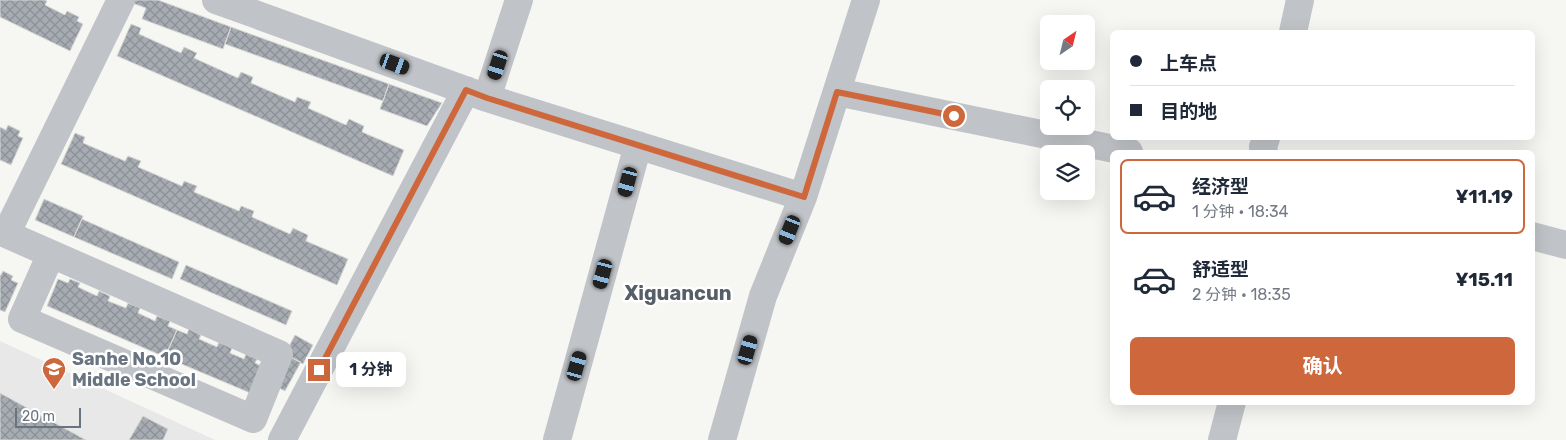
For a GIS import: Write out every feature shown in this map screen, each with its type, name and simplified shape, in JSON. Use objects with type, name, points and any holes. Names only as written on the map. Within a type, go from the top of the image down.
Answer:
[{"type":"street","points":[[51,254],[22,319],[253,420],[279,354],[6,234],[121,0]]},
{"type":"street","points":[[216,0],[477,94],[804,197]]},
{"type":"street","points":[[282,440],[477,94],[519,0]]},
{"type":"street","points":[[722,440],[763,296],[804,197],[866,0]]},
{"type":"street","points":[[1293,30],[1300,0]]},
{"type":"street","points":[[837,92],[1119,150]]},
{"type":"street","points":[[557,440],[638,145]]},
{"type":"street","points":[[1535,237],[1566,246]]},
{"type":"street","points":[[1222,440],[1231,405]]},
{"type":"shaded area","name":"Sanhe No.10 Middle School","points":[[0,341],[215,440],[0,440]]},
{"type":"building","points":[[0,0],[45,0],[47,1],[45,5],[65,15],[67,11],[79,17],[77,21],[83,24],[70,51],[0,17]]},
{"type":"building","points":[[133,0],[158,0],[231,27],[223,49],[142,19],[146,8],[132,3]]},
{"type":"building","points":[[131,24],[141,28],[139,34],[181,53],[184,47],[197,53],[194,58],[238,78],[241,72],[253,77],[251,83],[295,102],[297,97],[311,102],[308,108],[346,125],[349,119],[364,126],[362,132],[404,150],[393,176],[117,56]]},
{"type":"building","points":[[231,27],[389,84],[383,101],[225,44]]},
{"type":"building","points":[[389,84],[442,103],[427,126],[380,109]]},
{"type":"building","points":[[8,125],[20,131],[18,136],[23,138],[11,165],[0,160],[0,127],[6,130]]},
{"type":"building","points":[[75,133],[85,137],[83,143],[125,161],[128,156],[141,161],[138,167],[182,186],[184,181],[197,186],[194,192],[239,211],[241,206],[254,211],[252,217],[290,234],[293,228],[308,235],[306,241],[348,259],[337,285],[61,164]]},
{"type":"building","points":[[44,199],[83,216],[74,237],[35,220]]},
{"type":"building","points":[[82,219],[179,262],[172,279],[74,237]]},
{"type":"building","points":[[186,265],[292,311],[286,325],[180,279]]},
{"type":"building","points":[[3,271],[13,276],[11,280],[18,283],[5,312],[0,310],[0,275]]},
{"type":"building","points":[[58,279],[68,283],[70,279],[80,283],[78,287],[97,296],[99,291],[110,296],[108,301],[126,308],[128,303],[140,308],[138,313],[155,321],[157,316],[170,321],[168,326],[177,330],[165,357],[47,306]]},
{"type":"building","points":[[189,329],[201,335],[199,339],[217,347],[219,342],[232,348],[230,353],[244,359],[246,354],[257,359],[255,363],[266,368],[255,395],[165,357],[177,330],[187,334]]},
{"type":"building","points":[[295,335],[313,345],[303,364],[285,354]]},
{"type":"building","points":[[285,354],[301,362],[285,391],[269,383]]},
{"type":"building","points":[[0,393],[86,440],[0,440]]},
{"type":"building","points":[[143,416],[168,429],[163,440],[129,440]]},
{"type":"place","name":"Sanhe No.10 Middle School","points":[[54,390]]},
{"type":"district","name":"Xiguancun","points":[[678,293]]},
{"type":"route","points":[[319,370],[466,90],[804,197],[837,92],[954,116]]}]
